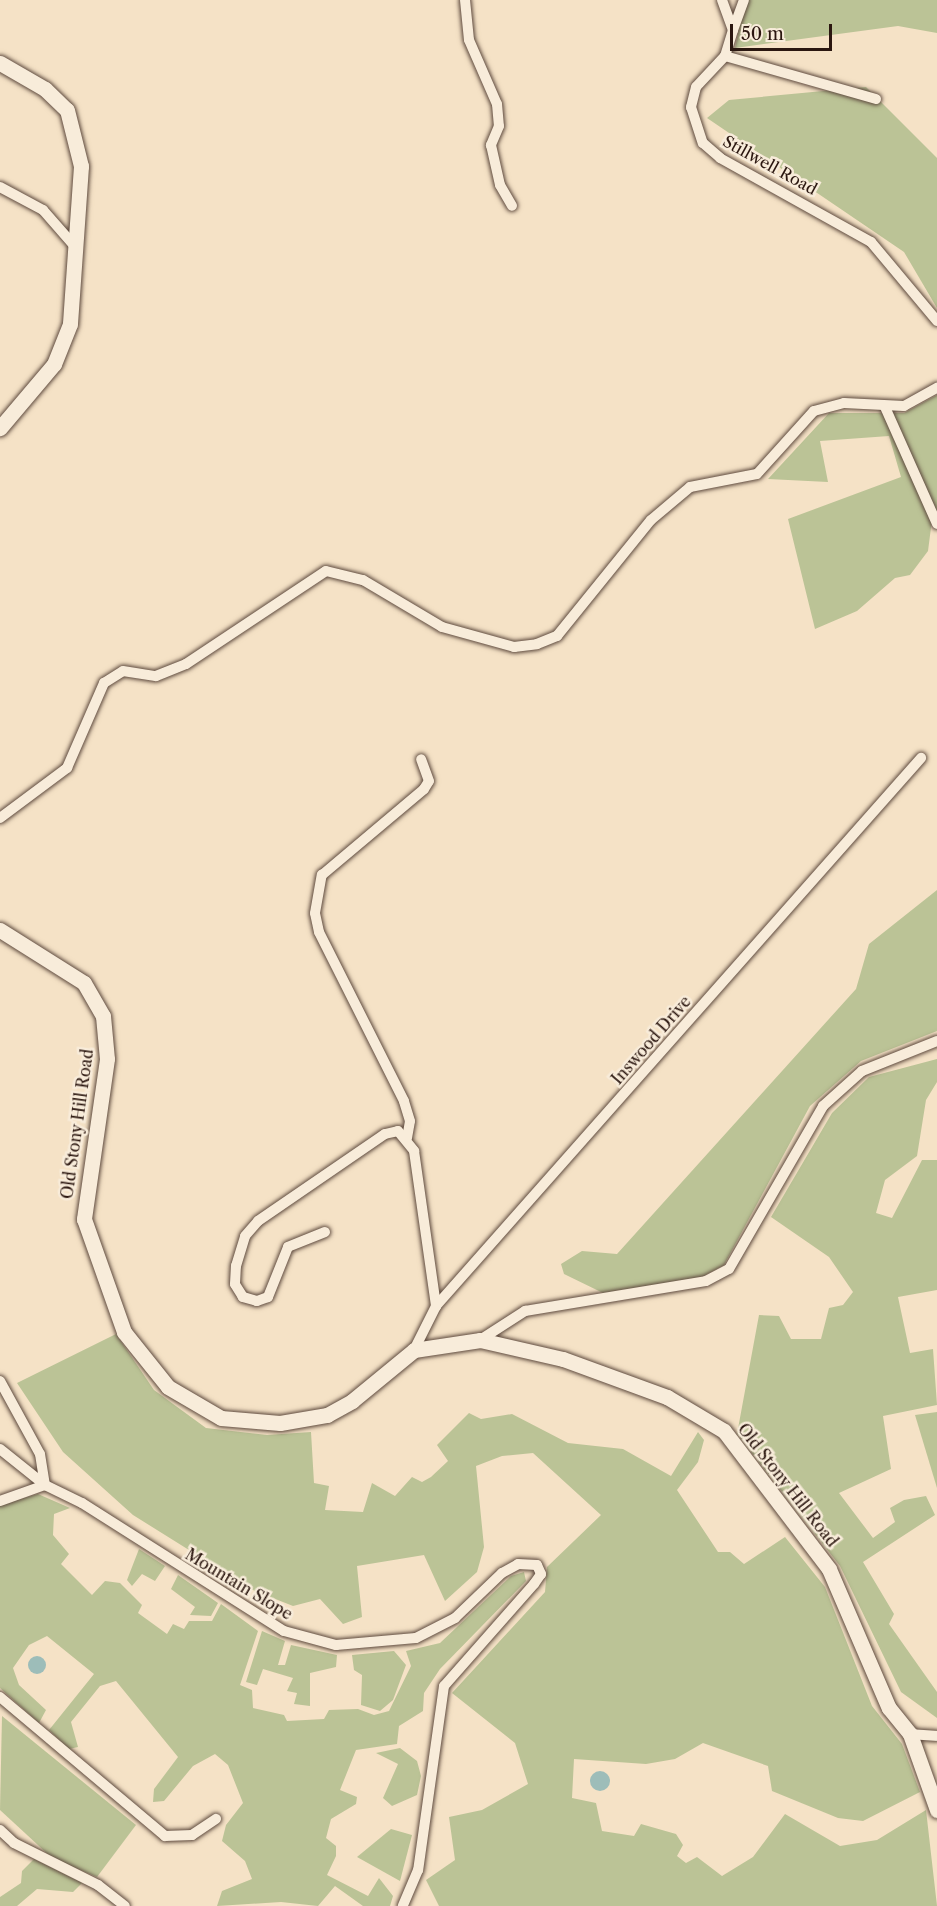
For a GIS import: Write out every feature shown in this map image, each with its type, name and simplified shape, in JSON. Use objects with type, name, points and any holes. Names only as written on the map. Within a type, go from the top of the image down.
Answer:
[{"type":"street","points":[[465,0],[469,39],[497,104],[500,126],[491,145],[500,185],[512,206]]},
{"type":"street","points":[[722,0],[733,30]]},
{"type":"street","name":"Stillwell Road","points":[[744,0],[725,56],[696,87],[691,107],[703,142],[720,158],[871,242],[937,321]]},
{"type":"street","points":[[725,56],[876,99]]},
{"type":"street","points":[[0,63],[45,89],[67,110],[81,166],[79,250],[70,324],[54,364],[0,428]]},
{"type":"street","points":[[0,188],[43,210],[79,250]]},
{"type":"street","points":[[0,818],[67,768],[104,683],[123,671],[156,676],[186,664],[326,571],[363,580],[442,627],[514,647],[537,644],[557,636],[651,519],[690,488],[757,474],[814,411],[844,403],[904,406],[937,388]]},
{"type":"street","points":[[885,406],[937,524]]},
{"type":"street","name":"Inswood Drive","points":[[414,1350],[436,1306],[921,758]]},
{"type":"street","points":[[421,759],[429,781],[424,789],[322,875],[315,913],[319,932],[404,1101],[410,1121],[407,1138],[436,1306]]},
{"type":"street","name":"Old Stony Hill Road","points":[[0,930],[84,983],[103,1016],[107,1059],[84,1219],[124,1332],[168,1387],[221,1418],[280,1423],[327,1414],[352,1401],[414,1350],[480,1340],[563,1359],[667,1397],[724,1431],[829,1569],[889,1708],[909,1734],[937,1810]]},
{"type":"street","points":[[480,1340],[525,1311],[706,1281],[729,1269],[823,1106],[862,1071],[937,1041]]},
{"type":"street","points":[[325,1232],[288,1247],[268,1297],[257,1301],[243,1296],[235,1284],[236,1266],[245,1236],[258,1221],[386,1134],[398,1131],[407,1138]]},
{"type":"street","points":[[0,1382],[40,1455],[45,1485]]},
{"type":"street","points":[[0,1449],[45,1485]]},
{"type":"street","points":[[0,1501],[45,1485]]},
{"type":"street","name":"Mountain Slope","points":[[45,1485],[82,1503],[284,1631],[336,1646],[417,1638],[455,1618],[502,1573],[524,1563],[537,1565],[541,1574],[534,1584],[444,1686],[418,1870],[403,1906]]},
{"type":"street","points":[[0,1697],[160,1833],[192,1835],[216,1820]]},
{"type":"street","points":[[909,1734],[937,1736]]},
{"type":"street","points":[[0,1830],[14,1844],[98,1885],[124,1906]]},
{"type":"green space","points":[[745,0],[937,0],[937,33],[898,26],[735,48]]},
{"type":"green space","points":[[866,87],[937,158],[937,308],[904,252],[707,118],[729,100]]},
{"type":"green space","points":[[937,395],[937,519],[932,520],[928,551],[910,575],[895,578],[857,611],[815,629],[788,519],[901,477],[889,436],[820,441],[828,482],[768,479],[829,413],[904,413]]},
{"type":"green space","points":[[937,890],[937,1031],[861,1061],[810,1106],[724,1265],[702,1277],[603,1293],[564,1274],[561,1264],[582,1251],[617,1254],[856,989],[869,944]]},
{"type":"green space","points":[[937,1059],[937,1082],[926,1100],[917,1156],[885,1180],[876,1213],[892,1218],[922,1160],[937,1160],[937,1290],[898,1297],[910,1353],[933,1349],[937,1405],[883,1416],[891,1469],[839,1493],[873,1538],[895,1522],[890,1508],[904,1500],[926,1496],[935,1515],[863,1562],[894,1614],[889,1624],[937,1692],[937,1718],[901,1692],[840,1566],[737,1434],[759,1315],[779,1316],[791,1339],[821,1339],[829,1308],[843,1305],[853,1292],[829,1257],[771,1217],[832,1113],[869,1077]]},
{"type":"green space","points":[[116,1334],[154,1390],[206,1428],[267,1435],[311,1432],[314,1483],[329,1486],[325,1510],[363,1512],[372,1483],[395,1496],[412,1477],[422,1482],[431,1477],[448,1461],[437,1445],[469,1413],[481,1419],[512,1414],[568,1443],[623,1449],[671,1476],[698,1432],[704,1440],[698,1462],[677,1490],[718,1552],[730,1552],[744,1564],[785,1537],[825,1587],[872,1706],[902,1744],[920,1792],[863,1821],[838,1818],[772,1791],[768,1766],[703,1743],[675,1759],[646,1764],[574,1759],[572,1798],[596,1803],[602,1831],[634,1836],[641,1824],[676,1834],[683,1845],[677,1856],[686,1863],[697,1857],[722,1876],[753,1857],[785,1814],[840,1846],[877,1840],[926,1810],[937,1906],[439,1906],[426,1880],[455,1860],[449,1817],[482,1810],[528,1784],[515,1743],[452,1693],[545,1592],[547,1567],[601,1515],[533,1453],[502,1456],[476,1466],[484,1547],[477,1572],[445,1601],[424,1555],[357,1566],[362,1617],[343,1624],[320,1599],[293,1606],[253,1590],[133,1515],[63,1452],[17,1383]]},
{"type":"green space","points":[[937,1412],[937,1488],[915,1415]]},
{"type":"green space","points":[[38,1494],[70,1508],[54,1514],[53,1535],[69,1554],[61,1564],[92,1595],[105,1581],[120,1583],[142,1605],[138,1613],[167,1634],[173,1624],[184,1629],[189,1621],[212,1621],[221,1604],[258,1631],[240,1685],[252,1690],[253,1708],[284,1715],[287,1721],[324,1719],[329,1710],[358,1709],[374,1715],[389,1711],[411,1666],[406,1651],[440,1643],[511,1576],[524,1572],[526,1581],[440,1669],[424,1693],[423,1711],[399,1726],[397,1744],[356,1750],[340,1790],[357,1797],[356,1804],[331,1819],[326,1838],[336,1846],[336,1856],[327,1875],[368,1896],[379,1878],[393,1896],[390,1906],[363,1906],[335,1886],[318,1906],[281,1902],[217,1906],[222,1891],[252,1879],[245,1861],[222,1841],[226,1825],[243,1803],[228,1765],[215,1754],[193,1766],[164,1801],[153,1802],[154,1789],[178,1757],[116,1681],[100,1686],[71,1722],[78,1747],[69,1749],[49,1730],[94,1674],[47,1636],[29,1645],[13,1668],[19,1685],[46,1710],[39,1723],[0,1688],[0,1505]]},
{"type":"green space","points":[[139,1549],[165,1566],[155,1581],[142,1574],[132,1586],[127,1580]]},
{"type":"green space","points":[[178,1575],[218,1603],[211,1616],[190,1615],[195,1607],[171,1589]]},
{"type":"green space","points":[[262,1631],[285,1641],[278,1665],[285,1665],[291,1645],[337,1655],[336,1667],[310,1673],[310,1706],[294,1704],[297,1693],[287,1691],[293,1678],[263,1669],[257,1685],[246,1682]]},
{"type":"green space","points":[[394,1651],[406,1665],[393,1700],[380,1711],[361,1705],[362,1675],[354,1670],[352,1655]]},
{"type":"green space","points":[[2,1716],[136,1825],[97,1877],[52,1858],[0,1810]]},
{"type":"green space","points":[[400,1748],[417,1761],[421,1776],[417,1795],[392,1806],[383,1798],[398,1764],[376,1753]]},
{"type":"green space","points":[[391,1829],[412,1835],[400,1881],[357,1857]]},
{"type":"green space","points":[[34,1859],[82,1883],[73,1892],[37,1889],[17,1906],[0,1906],[0,1897],[21,1883],[22,1871]]},
{"type":"water","points":[[37,1656],[43,1659],[46,1665],[43,1671],[37,1674],[31,1671],[28,1665],[31,1659]]},
{"type":"water","points":[[600,1771],[607,1774],[610,1781],[607,1788],[600,1791],[593,1788],[590,1781],[593,1774]]}]
